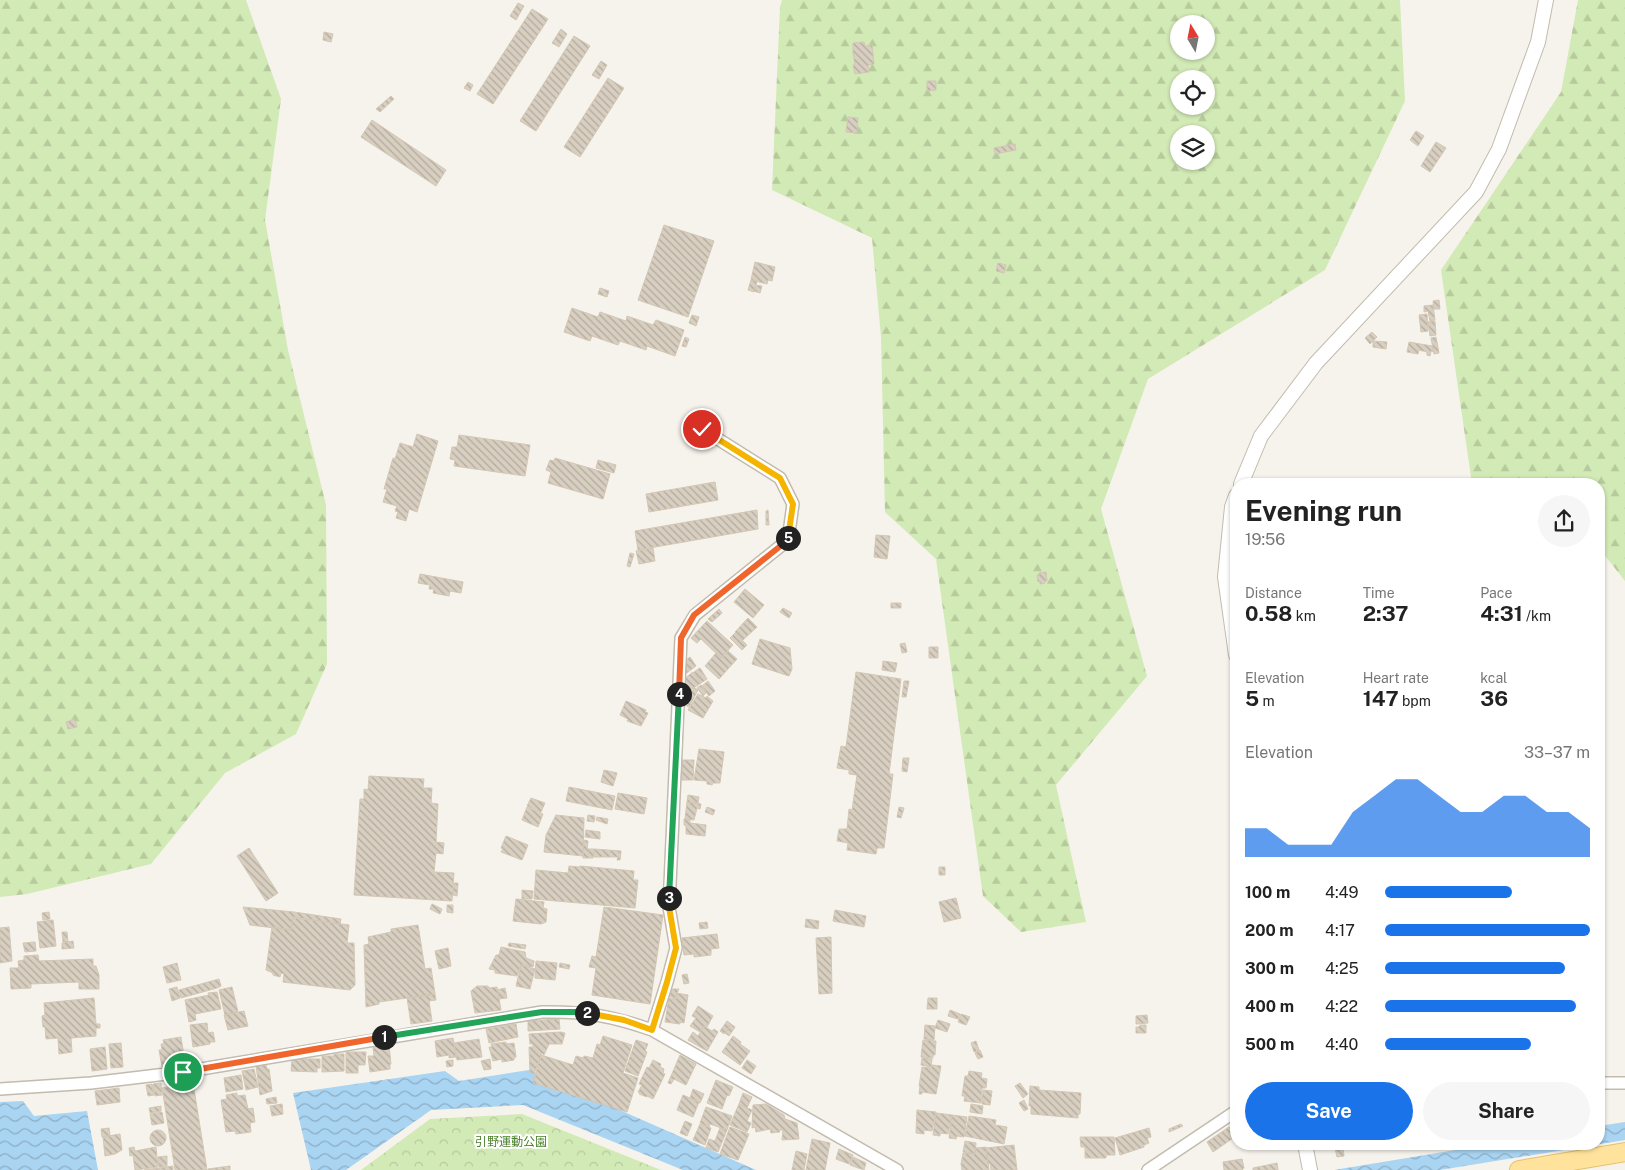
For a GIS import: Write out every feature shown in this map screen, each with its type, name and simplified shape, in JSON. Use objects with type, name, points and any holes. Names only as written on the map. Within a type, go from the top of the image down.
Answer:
[{"type":"main road","points":[[1520,1170],[1625,1152]]},
{"type":"street","points":[[1244,478],[1261,436],[1316,363],[1476,192],[1499,149],[1516,104],[1538,42],[1546,0]]},
{"type":"street","points":[[652,1030],[676,948],[669,907],[681,638],[694,615],[788,540],[793,504],[780,478],[702,429]]},
{"type":"street","points":[[1230,530],[1226,577],[1230,608]]},
{"type":"street","points":[[0,1090],[92,1083],[183,1072],[542,1012],[576,1012],[624,1020],[652,1030],[897,1170]]},
{"type":"street","points":[[1605,1083],[1625,1084]]},
{"type":"street","points":[[1148,1170],[1230,1115]]},
{"type":"street","points":[[1306,1150],[1310,1170]]},
{"type":"green space","points":[[0,0],[246,0],[281,99],[265,220],[288,350],[326,505],[327,664],[296,734],[225,773],[151,864],[27,894],[0,897]]},
{"type":"green space","points":[[782,0],[1400,0],[1405,101],[1325,270],[1148,379],[1101,509],[1147,676],[1056,785],[1086,922],[1021,932],[983,896],[936,559],[885,512],[881,337],[872,238],[772,190],[780,7]]},
{"type":"green space","points":[[1578,0],[1625,0],[1625,581],[1605,556],[1605,478],[1471,478],[1441,270],[1561,92]]},
{"type":"green space","name":"引野運動公園","points":[[522,1114],[661,1170],[361,1170],[430,1119]]},
{"type":"water","points":[[529,1070],[756,1170],[683,1170],[523,1105],[431,1110],[346,1170],[311,1170],[293,1093],[445,1071],[459,1081]]},
{"type":"water","points":[[23,1101],[34,1116],[87,1111],[98,1170],[0,1170],[0,1102]]},
{"type":"water","points":[[1625,1122],[1625,1140],[1605,1143],[1605,1125]]},
{"type":"water","points":[[1456,1150],[1563,1150],[1440,1170],[1334,1170]]},
{"type":"building","points":[[518,3],[524,6],[516,20],[510,16]]},
{"type":"building","points":[[532,9],[548,19],[493,104],[477,94]]},
{"type":"building","points":[[561,29],[567,34],[559,47],[552,43]]},
{"type":"building","points":[[324,32],[333,34],[331,42],[323,40]]},
{"type":"building","points":[[574,36],[590,46],[536,131],[520,121]]},
{"type":"building","points":[[864,42],[865,46],[872,45],[874,64],[868,65],[869,72],[855,74],[853,43]]},
{"type":"building","points":[[601,61],[607,65],[599,79],[592,75]]},
{"type":"building","points":[[608,78],[624,88],[580,157],[564,147]]},
{"type":"building","points":[[927,81],[936,81],[936,90],[927,91]]},
{"type":"building","points":[[468,82],[473,85],[470,91],[464,88]]},
{"type":"building","points":[[391,96],[394,99],[380,112],[376,109]]},
{"type":"building","points":[[848,117],[858,118],[857,133],[846,132]]},
{"type":"building","points":[[372,120],[446,170],[436,186],[361,137]]},
{"type":"building","points":[[1416,131],[1424,136],[1418,146],[1410,140]]},
{"type":"building","points":[[1436,142],[1446,148],[1430,172],[1421,166]]},
{"type":"building","points":[[1015,144],[1016,150],[995,154],[994,148]]},
{"type":"building","points":[[664,225],[714,241],[688,317],[638,300]]},
{"type":"building","points":[[755,262],[775,267],[772,281],[768,280],[767,284],[751,280]]},
{"type":"building","points":[[998,263],[1006,265],[1004,273],[996,271]]},
{"type":"building","points":[[751,280],[757,281],[754,292],[748,290]]},
{"type":"building","points":[[756,285],[762,286],[760,293],[754,291]]},
{"type":"building","points":[[600,288],[609,291],[607,297],[598,294]]},
{"type":"building","points":[[1439,300],[1440,309],[1434,309],[1433,301]]},
{"type":"building","points":[[1433,305],[1435,320],[1430,321],[1428,311],[1424,312],[1424,306]]},
{"type":"building","points":[[572,308],[598,317],[600,312],[626,321],[627,316],[653,325],[656,320],[684,330],[675,356],[647,346],[646,350],[620,341],[618,345],[592,336],[590,341],[564,332]]},
{"type":"building","points":[[1427,314],[1428,331],[1421,332],[1419,315]]},
{"type":"building","points":[[692,315],[699,317],[696,326],[689,323]]},
{"type":"building","points":[[1435,321],[1436,335],[1430,336],[1428,322]]},
{"type":"building","points":[[1372,332],[1377,337],[1370,344],[1365,338]]},
{"type":"building","points":[[685,337],[689,339],[686,347],[682,346]]},
{"type":"building","points":[[1436,337],[1439,353],[1434,354],[1431,338]]},
{"type":"building","points":[[1373,341],[1387,342],[1386,349],[1373,347]]},
{"type":"building","points":[[1409,342],[1432,346],[1434,352],[1431,351],[1430,356],[1427,355],[1427,352],[1419,350],[1418,354],[1407,352]]},
{"type":"building","points":[[417,434],[438,441],[417,512],[409,509],[406,521],[396,518],[398,512],[395,511],[397,506],[383,502],[387,489],[384,489],[393,458],[395,459],[400,443],[413,447]]},
{"type":"building","points":[[459,435],[530,445],[525,476],[454,466],[455,460],[450,459],[452,447],[457,447]]},
{"type":"building","points":[[555,458],[610,474],[603,499],[548,483],[551,472],[546,470],[550,460],[554,461]]},
{"type":"building","points":[[598,460],[616,465],[614,473],[596,468]]},
{"type":"building","points":[[715,482],[718,500],[649,512],[646,494]]},
{"type":"building","points":[[757,510],[758,529],[638,550],[635,531]]},
{"type":"building","points":[[768,510],[769,525],[766,525],[766,511]]},
{"type":"building","points":[[876,535],[890,536],[887,559],[874,557]]},
{"type":"building","points":[[653,548],[655,561],[639,564],[636,551]]},
{"type":"building","points":[[630,553],[634,554],[630,567],[627,566]]},
{"type":"building","points":[[1046,572],[1047,581],[1040,584],[1037,575]]},
{"type":"building","points":[[420,574],[463,582],[461,593],[450,591],[449,596],[433,593],[434,589],[429,589],[430,585],[418,583]]},
{"type":"building","points":[[745,589],[764,605],[753,618],[734,602]]},
{"type":"building","points":[[891,603],[901,603],[901,608],[891,608]]},
{"type":"building","points":[[783,608],[792,613],[789,618],[780,612]]},
{"type":"building","points":[[719,609],[722,613],[712,622],[708,619]]},
{"type":"building","points":[[748,618],[757,627],[743,640],[735,632]]},
{"type":"building","points":[[707,621],[733,645],[721,658],[701,639],[697,643],[691,638]]},
{"type":"building","points":[[735,633],[747,645],[742,650],[730,638]]},
{"type":"building","points":[[760,639],[790,648],[792,669],[789,676],[752,664]]},
{"type":"building","points":[[905,643],[907,652],[902,653],[900,644]]},
{"type":"building","points":[[929,647],[938,647],[938,658],[929,658]]},
{"type":"building","points":[[728,651],[737,659],[719,679],[705,666],[716,653],[722,658]]},
{"type":"building","points":[[690,657],[696,666],[684,675],[678,666]]},
{"type":"building","points":[[883,661],[897,663],[895,672],[882,670]]},
{"type":"building","points":[[700,668],[707,679],[701,683],[694,672]]},
{"type":"building","points":[[693,672],[701,683],[686,693],[679,683]]},
{"type":"building","points":[[856,672],[901,679],[889,774],[893,774],[884,848],[877,848],[876,854],[847,850],[848,843],[837,841],[839,829],[847,829],[849,809],[852,810],[857,775],[849,774],[849,770],[837,768],[841,746],[846,747]]},
{"type":"building","points":[[708,681],[715,691],[709,696],[702,686]]},
{"type":"building","points":[[904,681],[909,681],[906,697],[902,697]]},
{"type":"building","points":[[701,685],[706,693],[703,696],[697,688]]},
{"type":"building","points":[[694,688],[698,690],[689,707],[685,705]]},
{"type":"building","points":[[698,694],[706,698],[707,696],[713,701],[703,718],[688,710]]},
{"type":"building","points":[[626,701],[646,710],[645,712],[648,713],[641,726],[627,721],[628,719],[620,715]]},
{"type":"building","points":[[75,719],[77,727],[68,729],[66,722]]},
{"type":"building","points":[[699,749],[724,752],[720,783],[713,783],[712,785],[707,784],[707,781],[694,780]]},
{"type":"building","points":[[903,758],[909,758],[907,772],[902,771]]},
{"type":"building","points":[[682,760],[694,760],[693,780],[682,780]]},
{"type":"building","points":[[604,770],[617,773],[613,786],[601,782]]},
{"type":"building","points":[[369,776],[424,779],[423,788],[432,788],[431,803],[438,804],[436,842],[444,843],[443,854],[436,853],[434,872],[454,873],[452,901],[354,895],[360,799],[364,799],[364,789],[368,790]]},
{"type":"building","points":[[569,787],[615,796],[612,810],[566,801]]},
{"type":"building","points":[[618,793],[647,798],[644,814],[615,809]]},
{"type":"building","points":[[688,795],[699,797],[698,803],[687,802]]},
{"type":"building","points":[[531,798],[545,803],[541,812],[527,806]]},
{"type":"building","points":[[687,802],[701,804],[700,809],[697,808],[694,820],[685,819]]},
{"type":"building","points":[[527,807],[543,814],[538,827],[522,820]]},
{"type":"building","points":[[707,807],[715,810],[713,815],[705,812]]},
{"type":"building","points":[[899,807],[904,808],[901,818],[897,817]]},
{"type":"building","points":[[556,815],[584,818],[583,856],[544,852],[546,835]]},
{"type":"building","points":[[588,815],[595,816],[594,822],[587,821]]},
{"type":"building","points":[[597,817],[608,819],[607,824],[596,820]]},
{"type":"building","points":[[684,819],[690,820],[690,823],[706,825],[705,836],[686,834]]},
{"type":"building","points":[[586,830],[600,832],[600,839],[585,837]]},
{"type":"building","points":[[506,836],[528,845],[522,860],[501,852]]},
{"type":"building","points":[[584,840],[588,841],[587,849],[594,849],[593,858],[583,858]]},
{"type":"building","points":[[249,848],[278,893],[266,901],[237,856]]},
{"type":"building","points":[[594,849],[621,851],[620,860],[617,860],[618,857],[594,857]]},
{"type":"building","points":[[569,866],[634,871],[633,880],[638,880],[635,908],[534,899],[536,870],[568,873]]},
{"type":"building","points":[[939,867],[945,867],[945,875],[939,875]]},
{"type":"building","points":[[454,883],[458,883],[457,896],[453,895]]},
{"type":"building","points":[[522,890],[533,891],[532,899],[522,899]]},
{"type":"building","points":[[956,898],[961,918],[944,922],[939,902]]},
{"type":"building","points":[[516,899],[544,902],[543,908],[547,909],[546,922],[541,924],[513,921]]},
{"type":"building","points":[[432,904],[442,909],[440,914],[430,909]]},
{"type":"building","points":[[447,905],[453,905],[453,913],[447,912]]},
{"type":"building","points":[[243,907],[341,919],[340,924],[293,917],[291,930],[250,925]]},
{"type":"building","points":[[604,907],[663,915],[650,1004],[592,995],[596,968],[589,967],[592,956],[596,957]]},
{"type":"building","points":[[835,910],[866,916],[864,927],[833,921]]},
{"type":"building","points":[[49,912],[50,919],[43,920],[42,913]]},
{"type":"building","points":[[293,918],[349,925],[347,943],[354,943],[355,985],[350,990],[283,982],[284,974],[281,973],[280,977],[266,970],[272,927],[291,930]]},
{"type":"building","points":[[806,919],[819,921],[818,929],[805,927]]},
{"type":"building","points":[[53,920],[56,946],[40,948],[37,922]]},
{"type":"building","points":[[707,922],[708,928],[700,929],[699,923]]},
{"type":"building","points":[[418,925],[425,969],[431,968],[435,994],[379,1002],[379,1004],[366,1007],[364,945],[369,944],[368,937],[391,932],[391,929]]},
{"type":"building","points":[[9,927],[12,961],[0,963],[0,928]]},
{"type":"building","points":[[62,932],[67,932],[68,942],[63,942]]},
{"type":"building","points":[[717,934],[719,948],[711,949],[711,955],[694,957],[694,954],[684,955],[682,938]]},
{"type":"building","points":[[831,937],[832,993],[819,994],[816,938]]},
{"type":"building","points":[[73,941],[74,948],[62,949],[62,943]]},
{"type":"building","points":[[35,942],[36,951],[25,952],[23,943]]},
{"type":"building","points":[[509,943],[526,945],[525,949],[508,946]]},
{"type":"building","points":[[501,947],[525,952],[526,958],[534,961],[533,967],[521,965],[517,976],[495,973],[495,970],[489,969],[496,955],[499,955]]},
{"type":"building","points":[[448,948],[451,966],[439,969],[435,951]]},
{"type":"building","points":[[38,955],[39,961],[93,959],[93,966],[96,966],[99,975],[99,989],[79,989],[79,982],[31,984],[31,988],[11,989],[10,968],[19,968],[18,961],[24,960],[24,956]]},
{"type":"building","points":[[536,961],[557,963],[555,980],[535,978]]},
{"type":"building","points":[[177,963],[181,980],[167,983],[163,967]]},
{"type":"building","points":[[560,963],[570,965],[569,969],[559,967]]},
{"type":"building","points":[[521,965],[535,969],[530,989],[516,986]]},
{"type":"building","points":[[687,974],[689,983],[684,984],[682,975]]},
{"type":"building","points":[[219,979],[221,986],[217,988],[181,998],[179,990]]},
{"type":"building","points":[[477,986],[497,987],[501,1010],[475,1013],[471,991]]},
{"type":"building","points":[[177,987],[180,998],[172,1001],[169,989]]},
{"type":"building","points":[[232,987],[238,1012],[225,1015],[219,990]]},
{"type":"building","points":[[505,988],[507,998],[499,999],[497,990]]},
{"type":"building","points":[[671,989],[679,989],[675,998],[669,996]]},
{"type":"building","points":[[217,992],[221,1009],[195,1014],[196,1020],[189,1022],[185,1000]]},
{"type":"building","points":[[676,993],[688,995],[684,1023],[680,1022],[680,1024],[665,1022],[669,998],[676,999]]},
{"type":"building","points":[[435,994],[436,1000],[429,1001],[432,1021],[411,1024],[407,998]]},
{"type":"building","points":[[94,998],[96,1024],[100,1024],[100,1028],[96,1028],[96,1036],[71,1038],[72,1052],[59,1054],[58,1038],[46,1039],[42,1016],[45,1015],[44,1003]]},
{"type":"building","points":[[928,998],[937,998],[937,1009],[927,1009]]},
{"type":"building","points":[[698,1006],[713,1016],[707,1027],[705,1025],[700,1032],[690,1026],[696,1018],[692,1016]]},
{"type":"building","points":[[950,1010],[960,1014],[958,1019],[948,1016]]},
{"type":"building","points":[[244,1011],[248,1026],[228,1030],[224,1015]]},
{"type":"building","points":[[961,1014],[970,1017],[966,1025],[958,1022]]},
{"type":"building","points":[[1147,1015],[1148,1023],[1136,1024],[1136,1016]]},
{"type":"building","points":[[559,1019],[560,1029],[528,1031],[528,1021]]},
{"type":"building","points":[[938,1020],[950,1024],[947,1032],[935,1028]]},
{"type":"building","points":[[727,1021],[731,1024],[724,1034],[720,1031]]},
{"type":"building","points":[[207,1023],[208,1033],[213,1032],[215,1042],[193,1047],[190,1025]]},
{"type":"building","points":[[516,1024],[518,1037],[489,1043],[486,1029]]},
{"type":"building","points":[[731,1024],[735,1027],[729,1036],[725,1033]]},
{"type":"building","points":[[925,1025],[935,1026],[934,1040],[924,1039]]},
{"type":"building","points":[[1146,1025],[1146,1033],[1136,1033],[1136,1027]]},
{"type":"building","points":[[704,1026],[718,1032],[707,1051],[688,1040],[693,1032],[698,1036]]},
{"type":"building","points":[[565,1033],[562,1044],[549,1044],[544,1055],[542,1053],[534,1074],[530,1073],[529,1047],[533,1047],[533,1044],[530,1044],[529,1034]]},
{"type":"building","points":[[603,1036],[632,1045],[623,1073],[638,1078],[627,1112],[533,1083],[541,1055],[573,1065],[576,1056],[593,1058],[597,1044],[600,1045]]},
{"type":"building","points":[[733,1036],[750,1051],[740,1065],[722,1052]]},
{"type":"building","points":[[181,1037],[185,1063],[162,1067],[159,1050],[162,1050],[161,1044],[164,1044],[163,1040]]},
{"type":"building","points":[[453,1038],[456,1057],[449,1058],[449,1055],[437,1057],[435,1041]]},
{"type":"building","points":[[479,1039],[482,1057],[457,1060],[454,1043]]},
{"type":"building","points":[[636,1040],[648,1044],[638,1076],[625,1071]]},
{"type":"building","points":[[923,1040],[936,1041],[933,1058],[921,1057]]},
{"type":"building","points":[[976,1041],[979,1050],[974,1052],[971,1043]]},
{"type":"building","points":[[506,1042],[506,1044],[514,1043],[516,1057],[514,1060],[502,1062],[502,1059],[493,1061],[489,1047],[492,1047],[491,1044]]},
{"type":"building","points":[[121,1043],[123,1067],[111,1068],[109,1044]]},
{"type":"building","points":[[389,1045],[390,1069],[370,1072],[368,1056],[374,1056],[373,1047]]},
{"type":"building","points":[[105,1047],[107,1069],[92,1071],[90,1049]]},
{"type":"building","points":[[980,1050],[983,1057],[978,1059],[975,1053]]},
{"type":"building","points":[[346,1052],[366,1052],[365,1065],[358,1065],[358,1073],[346,1073]]},
{"type":"building","points":[[334,1054],[344,1054],[344,1071],[322,1072],[322,1056],[334,1056]]},
{"type":"building","points":[[680,1055],[696,1064],[686,1085],[674,1079],[671,1084],[668,1083]]},
{"type":"building","points":[[922,1058],[932,1059],[931,1067],[921,1065]]},
{"type":"building","points":[[320,1059],[320,1068],[317,1068],[317,1072],[291,1071],[292,1060]]},
{"type":"building","points":[[490,1059],[491,1069],[484,1070],[481,1061]]},
{"type":"building","points":[[453,1060],[453,1066],[447,1067],[446,1061]]},
{"type":"building","points":[[653,1060],[661,1064],[660,1067],[664,1069],[663,1073],[665,1074],[653,1099],[638,1092],[642,1085],[639,1084],[647,1067],[649,1068]]},
{"type":"building","points":[[747,1060],[756,1066],[751,1074],[742,1068]]},
{"type":"building","points":[[266,1065],[267,1069],[269,1069],[272,1091],[260,1095],[256,1066]]},
{"type":"building","points":[[932,1065],[941,1066],[936,1094],[922,1092],[922,1094],[919,1094],[922,1067],[931,1068]]},
{"type":"building","points":[[254,1069],[258,1087],[246,1090],[242,1071]]},
{"type":"building","points":[[969,1071],[982,1073],[981,1078],[987,1079],[986,1088],[982,1088],[981,1103],[964,1101],[965,1096],[962,1096],[965,1076],[968,1076]]},
{"type":"building","points":[[241,1075],[243,1089],[226,1092],[224,1078]]},
{"type":"building","points":[[188,1079],[189,1083],[178,1085],[177,1081]]},
{"type":"building","points":[[716,1080],[733,1087],[729,1096],[727,1095],[722,1109],[707,1103]]},
{"type":"building","points":[[161,1083],[162,1095],[155,1096],[153,1084]]},
{"type":"building","points":[[1020,1083],[1028,1094],[1023,1098],[1015,1086]]},
{"type":"building","points":[[152,1084],[154,1095],[148,1096],[146,1085]]},
{"type":"building","points":[[174,1086],[175,1092],[194,1089],[207,1170],[175,1170],[162,1088]]},
{"type":"building","points":[[1030,1086],[1039,1087],[1039,1090],[1081,1093],[1080,1114],[1078,1114],[1078,1118],[1031,1114],[1031,1106],[1029,1106]]},
{"type":"building","points":[[119,1088],[120,1102],[97,1105],[95,1091]]},
{"type":"building","points":[[693,1089],[704,1094],[700,1103],[690,1098]]},
{"type":"building","points":[[983,1090],[992,1091],[990,1105],[982,1104]]},
{"type":"building","points":[[237,1093],[237,1096],[245,1095],[248,1109],[253,1108],[255,1122],[250,1123],[251,1132],[236,1134],[235,1131],[226,1132],[221,1100],[227,1099],[226,1095]]},
{"type":"building","points":[[743,1093],[752,1097],[747,1108],[739,1104]]},
{"type":"building","points":[[683,1095],[699,1102],[693,1117],[677,1110]]},
{"type":"building","points":[[276,1097],[277,1103],[267,1104],[266,1099]]},
{"type":"building","points":[[1024,1100],[1028,1109],[1024,1111],[1019,1103]]},
{"type":"building","points":[[282,1104],[283,1114],[272,1116],[270,1106]]},
{"type":"building","points":[[739,1104],[752,1110],[747,1121],[751,1123],[747,1132],[730,1125]]},
{"type":"building","points":[[766,1104],[784,1115],[785,1119],[797,1123],[799,1139],[782,1140],[783,1130],[771,1133],[770,1129],[756,1132],[755,1127],[752,1128],[753,1105]]},
{"type":"building","points":[[971,1104],[983,1106],[982,1114],[970,1112]]},
{"type":"building","points":[[161,1106],[161,1111],[150,1113],[149,1108]]},
{"type":"building","points":[[706,1107],[732,1116],[727,1130],[710,1124],[709,1127],[700,1123]]},
{"type":"building","points":[[917,1110],[936,1112],[932,1131],[924,1130],[924,1134],[916,1133]]},
{"type":"building","points":[[162,1112],[164,1123],[152,1125],[150,1114]]},
{"type":"building","points":[[936,1113],[952,1115],[948,1134],[940,1133],[940,1136],[933,1135]]},
{"type":"building","points":[[952,1115],[967,1117],[964,1137],[949,1138]]},
{"type":"building","points":[[969,1116],[996,1120],[995,1125],[1007,1127],[1004,1144],[965,1136]]},
{"type":"building","points":[[685,1121],[692,1124],[687,1136],[680,1133]]},
{"type":"building","points":[[700,1124],[711,1128],[705,1145],[693,1140]]},
{"type":"building","points":[[1181,1124],[1183,1126],[1169,1132],[1169,1129]]},
{"type":"building","points":[[730,1127],[749,1134],[738,1160],[720,1154]]},
{"type":"building","points":[[1229,1127],[1230,1128],[1230,1140],[1213,1152],[1207,1142]]},
{"type":"building","points":[[109,1128],[110,1136],[102,1137],[101,1129]]},
{"type":"building","points":[[720,1128],[727,1130],[718,1152],[706,1148],[709,1139],[715,1141]]},
{"type":"building","points":[[1149,1128],[1151,1137],[1147,1138],[1149,1143],[1144,1145],[1144,1147],[1120,1155],[1115,1138]]},
{"type":"building","points":[[158,1130],[164,1132],[166,1138],[164,1144],[158,1146],[152,1144],[150,1138],[152,1132]]},
{"type":"building","points":[[120,1134],[122,1150],[105,1156],[103,1137]]},
{"type":"building","points":[[1080,1137],[1114,1137],[1115,1155],[1106,1155],[1106,1158],[1085,1158],[1085,1147],[1081,1147]]},
{"type":"building","points":[[812,1139],[830,1143],[825,1170],[806,1170]]},
{"type":"building","points":[[965,1141],[976,1143],[975,1154],[963,1152]]},
{"type":"building","points":[[1014,1145],[1017,1170],[991,1170],[990,1163],[988,1164],[986,1148]]},
{"type":"building","points":[[134,1147],[135,1151],[156,1147],[158,1167],[135,1170],[133,1155],[130,1156],[129,1148]]},
{"type":"building","points":[[986,1147],[989,1170],[962,1170],[963,1153],[975,1154],[976,1148]]},
{"type":"building","points":[[839,1149],[853,1155],[849,1164],[836,1159]]},
{"type":"building","points":[[1335,1150],[1343,1150],[1344,1156],[1337,1157]]},
{"type":"building","points":[[796,1151],[807,1154],[804,1170],[792,1170]]},
{"type":"building","points":[[167,1156],[167,1166],[159,1167],[158,1157]]},
{"type":"building","points":[[853,1157],[866,1163],[864,1170],[850,1165]]},
{"type":"building","points":[[1242,1159],[1244,1168],[1242,1170],[1224,1170],[1223,1162]]},
{"type":"building","points":[[1277,1163],[1278,1170],[1253,1170],[1253,1168]]},
{"type":"building","points":[[173,1166],[173,1170],[144,1170]]},
{"type":"building","points":[[230,1166],[230,1170],[208,1170],[208,1169]]},
{"type":"route","points":[[183,1072],[542,1012],[576,1012],[607,1016],[652,1030],[676,948],[669,907],[681,638],[694,615],[788,540],[793,504],[780,478],[702,429]]}]
